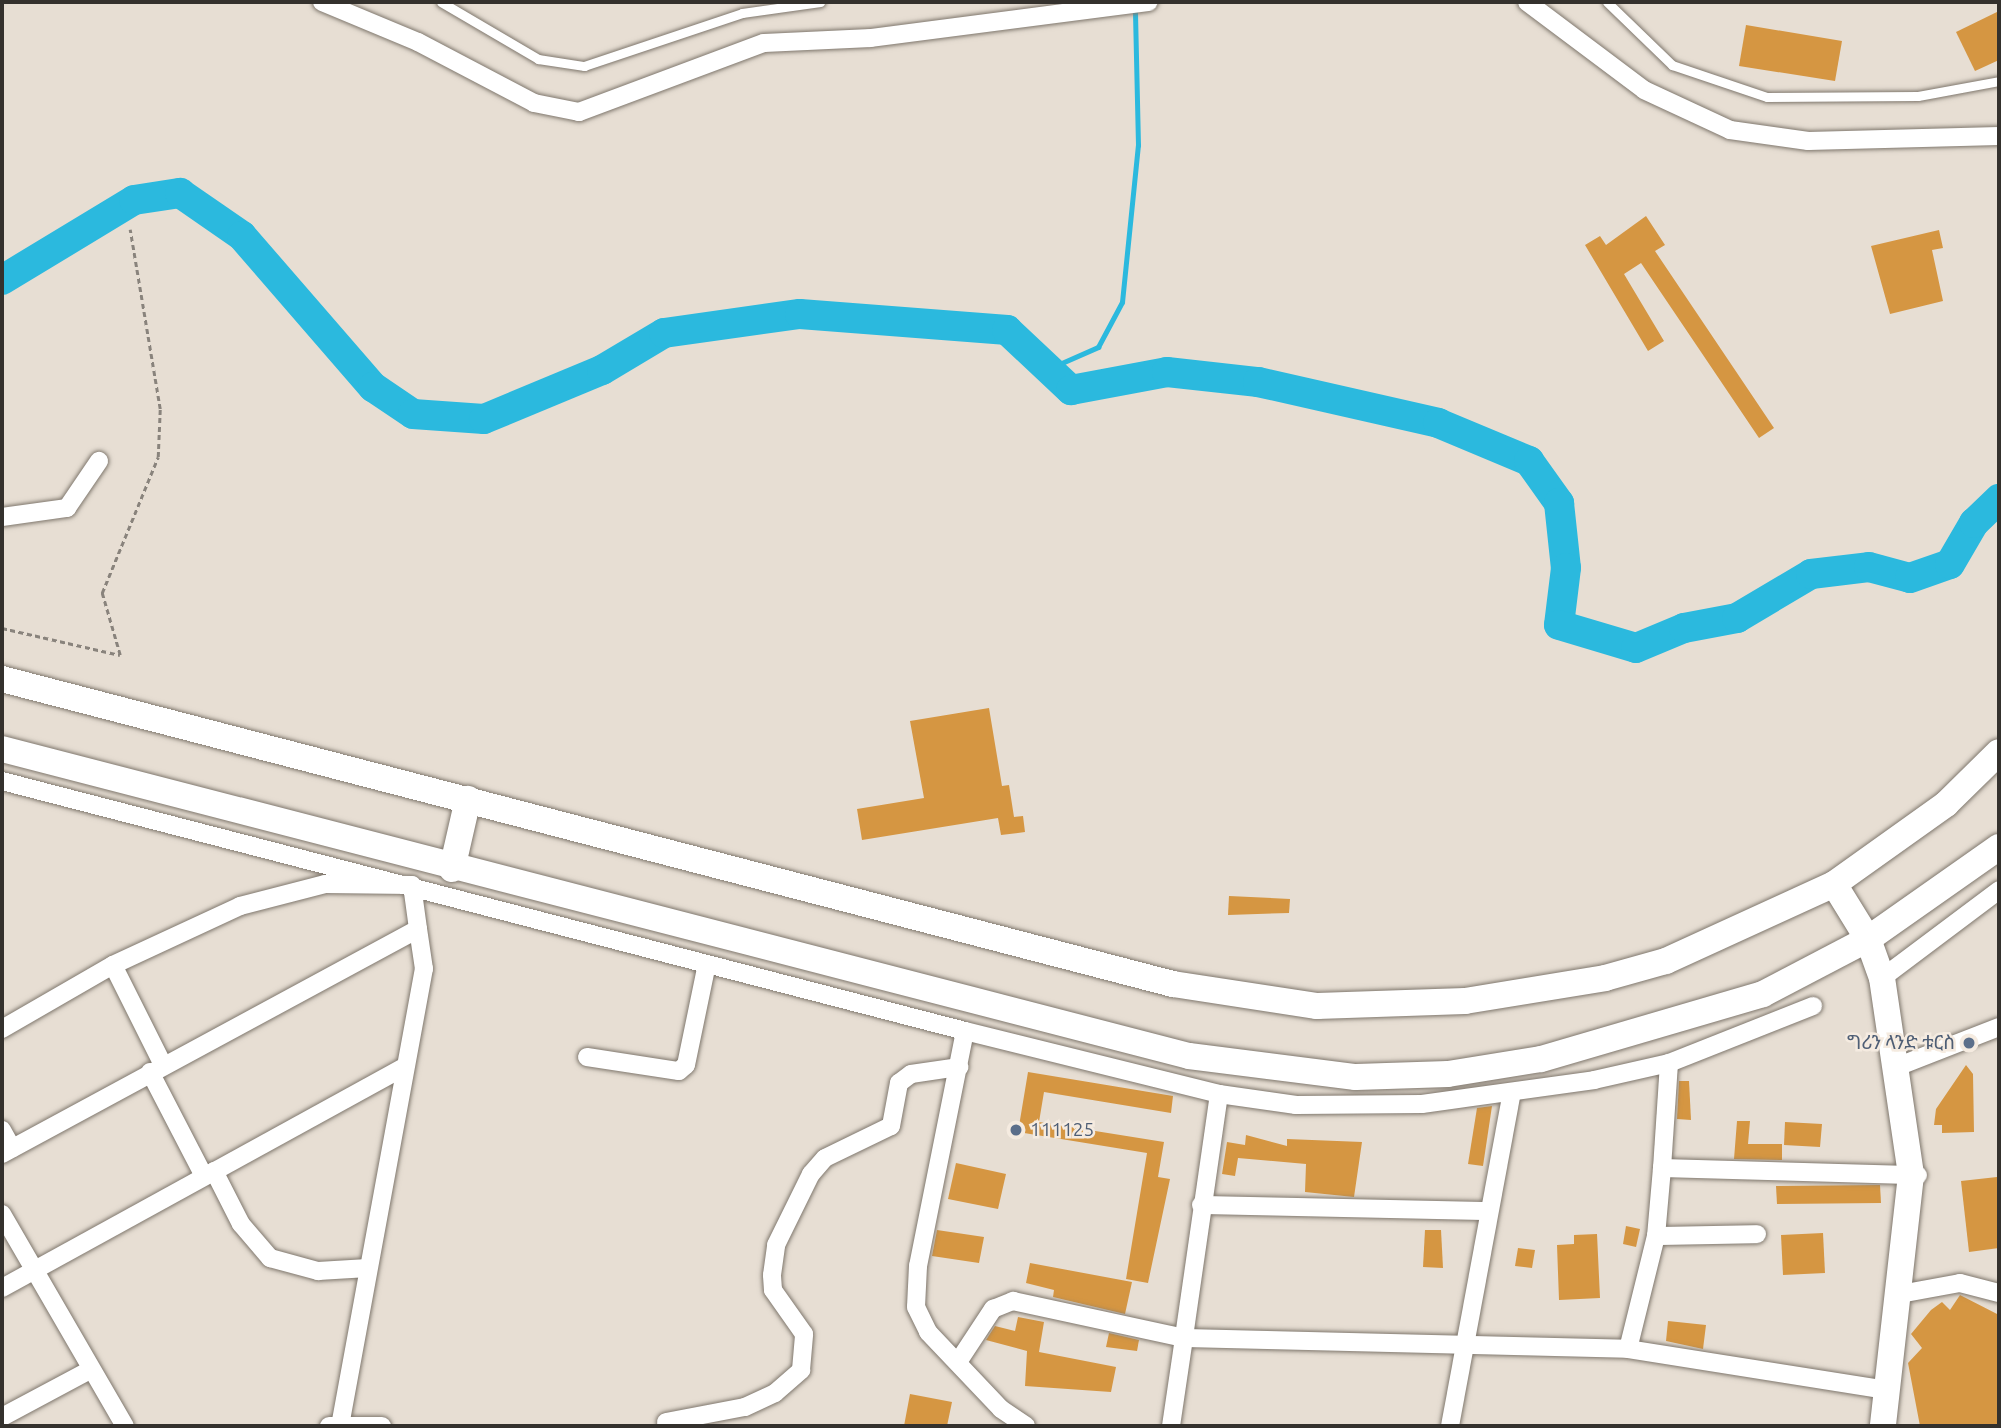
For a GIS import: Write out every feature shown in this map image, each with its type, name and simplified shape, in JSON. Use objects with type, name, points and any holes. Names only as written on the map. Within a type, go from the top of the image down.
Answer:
[{"type":"main road","points":[[2,679],[1173,984],[1317,1006],[1465,1001],[1605,978],[1743,930],[1834,884],[1946,804],[1999,752]]},
{"type":"main road","points":[[2,749],[452,869],[1189,1056],[1356,1077],[1475,1070],[1661,1029],[1763,994],[1868,939],[1999,847]]},
{"type":"main road","points":[[452,869],[468,799]]},
{"type":"main road","points":[[1834,884],[1868,939],[1882,978],[1899,1066],[1914,1175],[1883,1426]]},
{"type":"street","points":[[322,2],[418,42],[534,103],[579,112],[764,43],[871,38],[1149,2]]},
{"type":"street","points":[[1527,2],[1644,90],[1730,130],[1808,141],[1999,136]]},
{"type":"street","points":[[2,517],[67,508],[99,461]]},
{"type":"street","points":[[2,781],[412,885],[965,1031],[1220,1094],[1309,1105],[1422,1104],[1511,1093],[1669,1063],[1814,1006]]},
{"type":"street","points":[[382,1426],[336,1426],[424,969],[412,885]]},
{"type":"street","points":[[2,1029],[113,965],[191,926],[289,890],[412,885]]},
{"type":"street","points":[[1882,978],[1999,890]]},
{"type":"street","points":[[2,1130],[7,1151],[418,929]]},
{"type":"street","points":[[587,1057],[679,1071],[686,1065],[707,964]]},
{"type":"street","points":[[113,965],[157,1069],[209,1173],[240,1224],[270,1258],[318,1271],[368,1268]]},
{"type":"street","points":[[1899,1066],[1999,1027]]},
{"type":"street","points":[[965,1031],[915,1290],[928,1332],[1026,1426]]},
{"type":"street","points":[[1628,1349],[1656,1236],[1669,1063]]},
{"type":"street","points":[[666,1422],[745,1407],[775,1393],[801,1370],[804,1334],[773,1290],[772,1275],[776,1245],[811,1174],[825,1158],[891,1126],[899,1083],[911,1074],[959,1067]]},
{"type":"street","points":[[2,1288],[404,1068]]},
{"type":"street","points":[[1450,1426],[1461,1347],[1511,1093]]},
{"type":"street","points":[[1171,1426],[1201,1205],[1220,1094]]},
{"type":"street","points":[[1662,1168],[1914,1175]]},
{"type":"street","points":[[1201,1205],[1486,1211]]},
{"type":"street","points":[[2,1214],[90,1370],[125,1426]]},
{"type":"street","points":[[1656,1236],[1756,1234]]},
{"type":"street","points":[[1900,1294],[1969,1283],[1999,1293]]},
{"type":"street","points":[[958,1362],[993,1309],[1013,1301],[1184,1338],[1461,1347],[1628,1349],[1886,1390]]},
{"type":"street","points":[[2,1417],[90,1370]]},
{"type":"lane","points":[[441,2],[538,58],[584,66],[742,13],[820,2]]},
{"type":"lane","points":[[1607,2],[1672,65],[1767,97],[1918,96],[1999,81]]},
{"type":"path","points":[[2,628],[120,655],[102,593],[158,457],[160,409],[130,229]]},
{"type":"building","points":[[1999,11],[1999,60],[1975,71],[1956,32]]},
{"type":"building","points":[[1746,25],[1842,41],[1835,81],[1739,66]]},
{"type":"building","points":[[1646,216],[1665,245],[1655,251],[1774,428],[1759,438],[1641,263],[1624,274],[1664,341],[1648,351],[1585,245],[1600,236],[1606,245]]},
{"type":"building","points":[[1939,230],[1943,248],[1932,250],[1943,301],[1890,314],[1871,246]]},
{"type":"building","points":[[989,708],[1002,786],[1009,785],[1014,817],[1023,816],[1025,832],[1001,835],[998,818],[862,840],[857,809],[924,798],[910,721]]},
{"type":"building","points":[[1229,896],[1290,899],[1289,913],[1228,915]]},
{"type":"building","points":[[1966,1065],[1973,1074],[1974,1132],[1942,1133],[1942,1125],[1934,1125],[1936,1109]]},
{"type":"building","points":[[1028,1072],[1173,1096],[1171,1113],[1044,1092],[1039,1122],[1164,1142],[1158,1177],[1170,1179],[1148,1283],[1126,1279],[1147,1153],[1018,1132]]},
{"type":"building","points":[[1679,1081],[1689,1081],[1691,1120],[1677,1119]]},
{"type":"building","points":[[1492,1106],[1483,1166],[1468,1164],[1477,1108]]},
{"type":"building","points":[[1737,1121],[1750,1121],[1748,1144],[1782,1144],[1782,1160],[1734,1159]]},
{"type":"building","points":[[1785,1122],[1822,1124],[1820,1147],[1784,1145]]},
{"type":"building","points":[[1246,1135],[1287,1146],[1287,1139],[1362,1142],[1354,1197],[1305,1192],[1306,1164],[1238,1158],[1235,1176],[1222,1174],[1227,1142],[1245,1145]]},
{"type":"building","points":[[956,1163],[1006,1174],[998,1209],[948,1199]]},
{"type":"building","points":[[1997,1177],[1999,1248],[1969,1252],[1961,1181]]},
{"type":"building","points":[[1880,1185],[1881,1203],[1777,1204],[1776,1186]]},
{"type":"building","points":[[1626,1226],[1640,1229],[1636,1247],[1623,1244]]},
{"type":"building","points":[[937,1230],[984,1237],[979,1263],[932,1256]]},
{"type":"building","points":[[1425,1230],[1441,1230],[1443,1268],[1423,1267]]},
{"type":"building","points":[[1823,1233],[1825,1273],[1783,1275],[1781,1235]]},
{"type":"building","points":[[1597,1234],[1600,1298],[1559,1300],[1557,1245],[1574,1244],[1574,1235]]},
{"type":"building","points":[[1518,1248],[1535,1250],[1532,1268],[1515,1266]]},
{"type":"building","points":[[1030,1263],[1132,1282],[1125,1314],[1053,1297],[1054,1290],[1026,1283]]},
{"type":"building","points":[[1960,1295],[1999,1315],[1999,1426],[1920,1426],[1908,1363],[1922,1348],[1911,1334],[1931,1310],[1942,1302],[1950,1310]]},
{"type":"building","points":[[1018,1317],[1044,1322],[1039,1352],[1116,1367],[1111,1392],[1025,1386],[1027,1351],[986,1340],[995,1326],[1015,1331]]},
{"type":"building","points":[[1668,1321],[1706,1325],[1703,1349],[1666,1341]]},
{"type":"building","points":[[1109,1333],[1139,1340],[1137,1351],[1106,1347]]},
{"type":"building","points":[[910,1394],[952,1402],[947,1426],[904,1426]]},
{"type":"waterway","points":[[1048,369],[1098,347],[1122,302],[1138,145],[1135,8]]},
{"type":"waterway","points":[[2,280],[134,200],[180,193],[242,236],[373,387],[413,414],[484,419],[602,370],[664,333],[800,314],[1007,330],[1071,390],[1167,372],[1258,382],[1438,423],[1529,461],[1559,503],[1566,568],[1559,625],[1636,648],[1684,628],[1737,618],[1811,574],[1869,567],[1910,578],[1950,564],[1974,523],[1999,499]]},
{"type":"place","name":"ግሪን ላንድ ቱርስ","points":[[1969,1043]]},
{"type":"place","name":"111125","points":[[1016,1130]]}]
